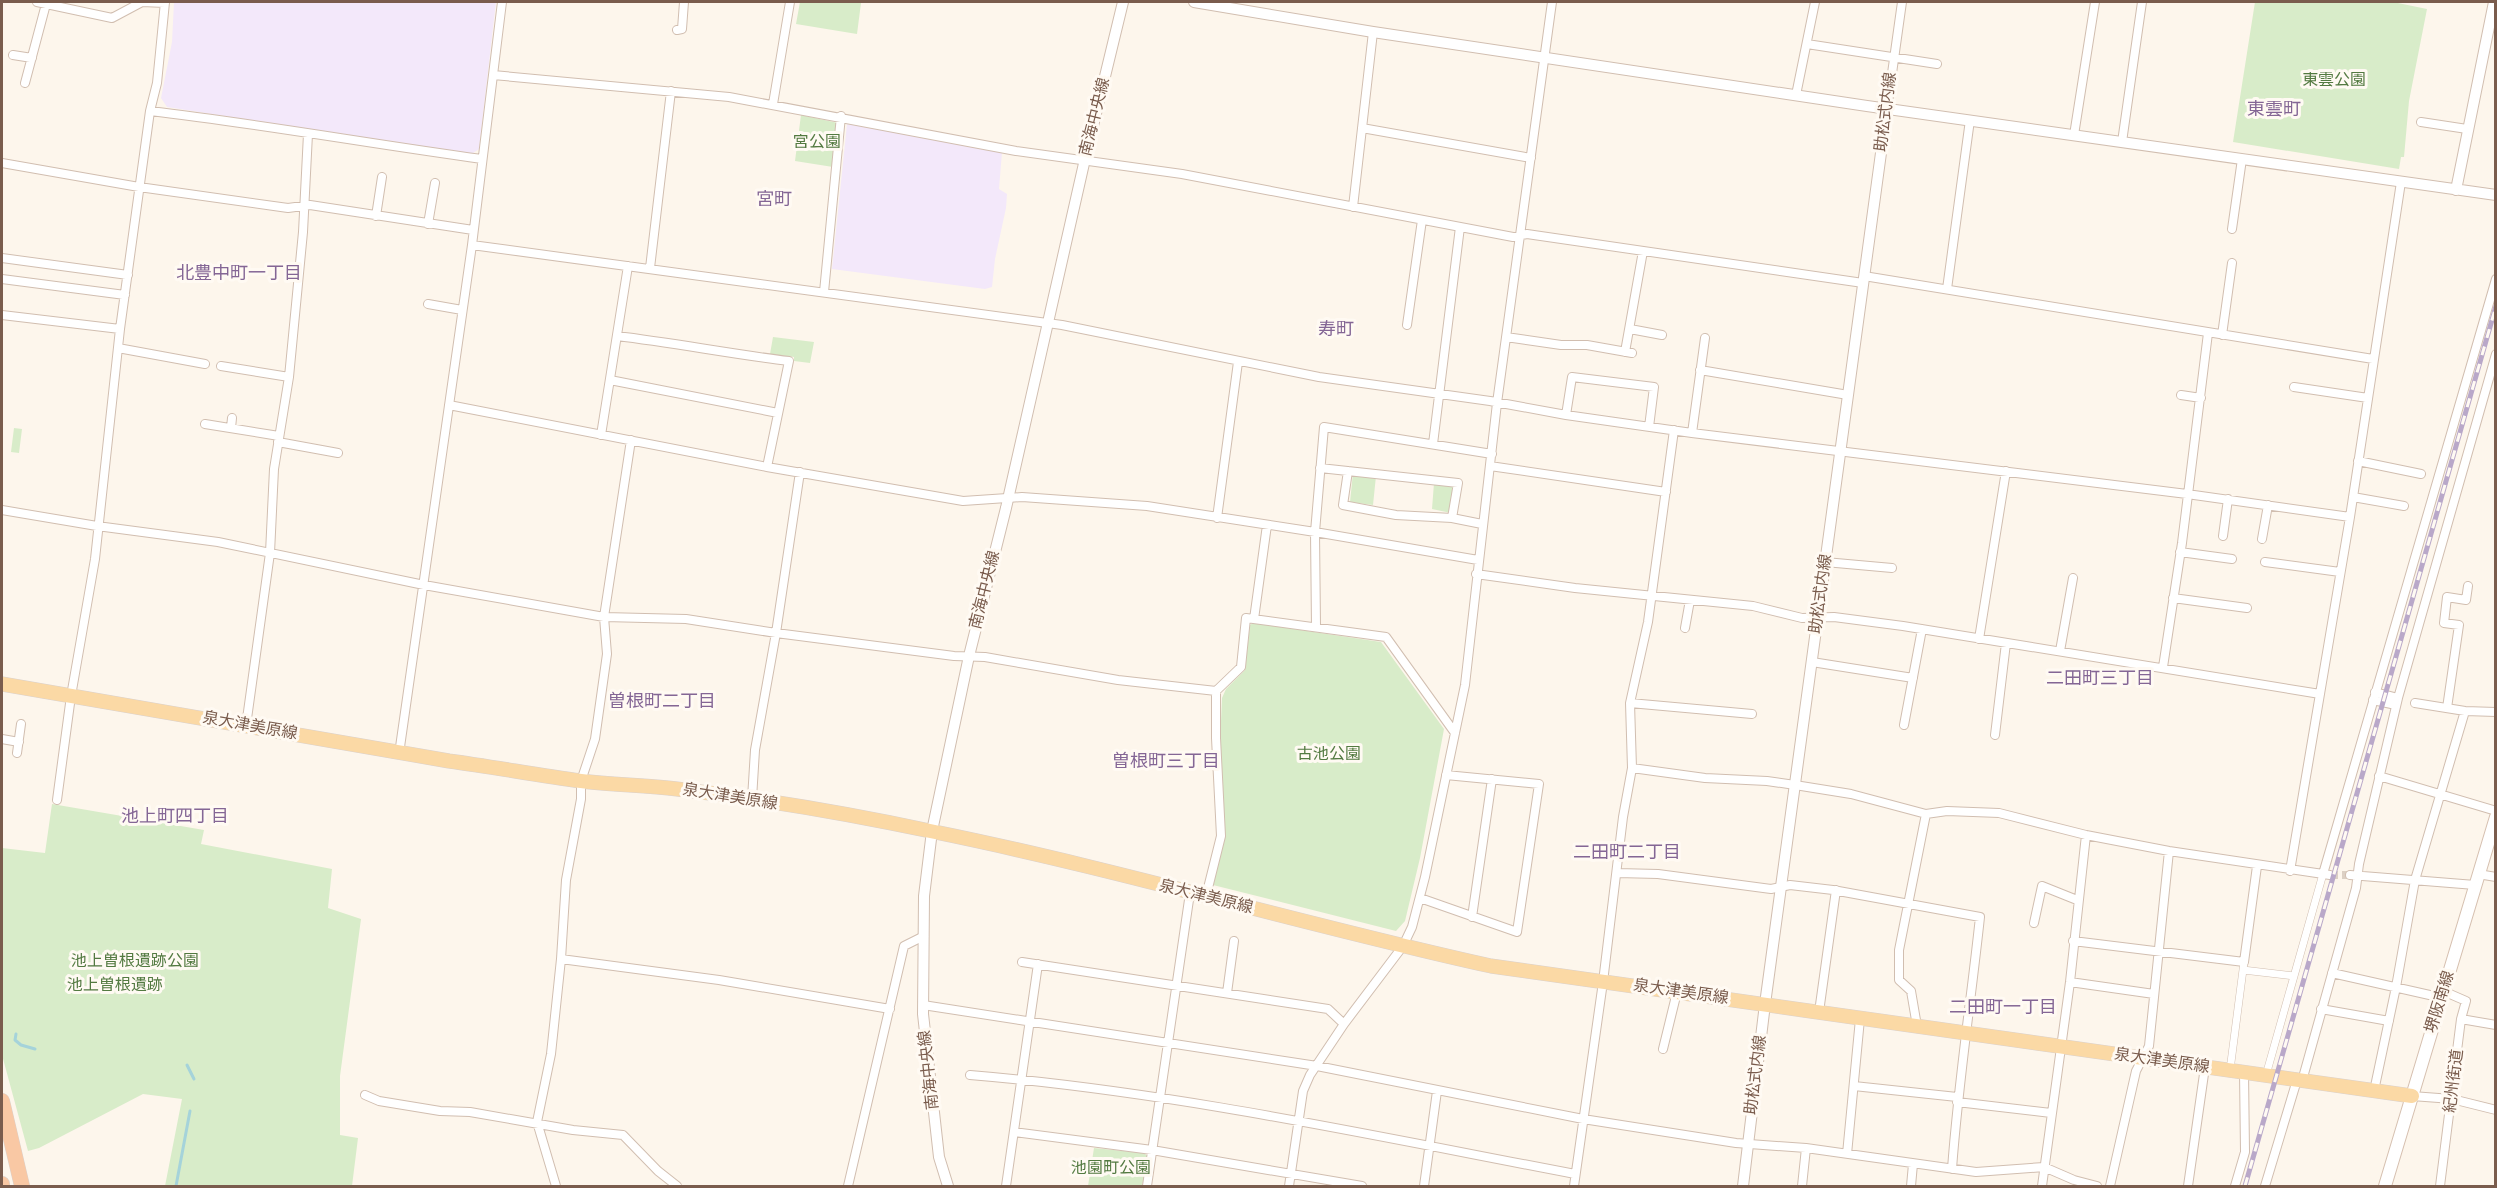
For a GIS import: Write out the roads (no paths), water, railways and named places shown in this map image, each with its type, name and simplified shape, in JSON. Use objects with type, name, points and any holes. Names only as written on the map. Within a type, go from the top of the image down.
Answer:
[{"type":"highway","points":[[2,1101],[22,1186]]},
{"type":"main road","name":"泉大津美原線","points":[[2,684],[399,754],[581,781],[676,788],[932,831],[1017,849],[1491,966],[2412,1096]]},
{"type":"main road","name":"堺阪南線","points":[[2385,1186],[2496,817]]},
{"type":"street","points":[[25,83],[32,58],[41,3],[112,18],[142,2],[165,2],[157,83],[150,111],[120,329],[95,558],[71,696],[57,800]]},
{"type":"street","points":[[399,754],[472,245],[502,2]]},
{"type":"street","points":[[677,30],[682,29],[684,2]]},
{"type":"street","points":[[773,104],[790,2]]},
{"type":"street","name":"南海中央線","points":[[948,1186],[939,1157],[923,1005],[924,896],[932,831],[969,657],[1124,2]]},
{"type":"street","points":[[1194,2],[1373,32],[1887,109],[2496,195]]},
{"type":"street","points":[[1289,1186],[1303,1091],[1310,1075],[1344,1024],[1403,946],[1412,927],[1419,898],[1465,685],[1497,403],[1552,2]]},
{"type":"street","points":[[1796,95],[1815,2]]},
{"type":"street","name":"助松式内線","points":[[1743,1186],[1765,1004],[1902,2]]},
{"type":"street","points":[[2074,135],[2095,2]]},
{"type":"street","points":[[2122,142],[2142,2]]},
{"type":"street","points":[[2456,190],[2494,2]]},
{"type":"street","points":[[1353,207],[1373,32]]},
{"type":"street","points":[[1807,44],[1936,64]]},
{"type":"street","points":[[13,55],[32,58]]},
{"type":"street","points":[[493,75],[671,91],[773,104],[1016,151],[1182,174],[1513,237],[1527,234],[1643,252],[1947,289],[2373,359]]},
{"type":"street","points":[[650,268],[671,91]]},
{"type":"street","points":[[150,111],[225,120],[482,159]]},
{"type":"street","points":[[824,292],[841,116]]},
{"type":"street","points":[[1947,289],[1970,120]]},
{"type":"street","points":[[2421,122],[2467,129]]},
{"type":"street","points":[[1362,128],[1531,158]]},
{"type":"street","points":[[246,726],[270,553],[273,469],[289,377],[308,134]]},
{"type":"street","points":[[2232,229],[2242,159]]},
{"type":"street","points":[[2,163],[139,187],[288,208],[304,206],[473,230]]},
{"type":"street","points":[[376,216],[382,177]]},
{"type":"street","points":[[2290,871],[2350,517],[2400,182]]},
{"type":"street","points":[[428,224],[435,183]]},
{"type":"street","points":[[1407,325],[1422,220]]},
{"type":"street","points":[[1433,444],[1460,226]]},
{"type":"street","points":[[472,245],[1062,325],[1319,377],[1566,415],[2350,517]]},
{"type":"street","points":[[1506,337],[1561,345],[1587,345],[1628,353],[1643,252]]},
{"type":"street","points":[[2,258],[128,275]]},
{"type":"street","points":[[2222,334],[2232,263]]},
{"type":"street","points":[[601,435],[628,266]]},
{"type":"street","points":[[2,279],[125,295]]},
{"type":"street","points":[[2266,1075],[2326,875],[2374,696],[2496,279]]},
{"type":"street","points":[[428,304],[462,309]]},
{"type":"street","points":[[2,315],[120,329]]},
{"type":"street","points":[[1630,329],[1662,335]]},
{"type":"street","points":[[2163,667],[2208,333]]},
{"type":"street","points":[[617,336],[789,361],[767,467]]},
{"type":"street","points":[[1692,433],[1705,338]]},
{"type":"street","points":[[118,348],[205,363]]},
{"type":"street","points":[[2265,1186],[2321,1010],[2356,888],[2353,876],[2397,702],[2496,354]]},
{"type":"street","points":[[1217,518],[1238,362]]},
{"type":"street","points":[[220,366],[289,377]]},
{"type":"street","points":[[1700,370],[1848,395]]},
{"type":"street","points":[[1566,415],[1572,377],[1654,387],[1649,427]]},
{"type":"street","points":[[610,381],[778,413]]},
{"type":"street","points":[[2294,387],[2367,398]]},
{"type":"street","points":[[2181,395],[2201,398]]},
{"type":"street","points":[[449,405],[767,467],[963,501],[1008,497],[1147,506],[1315,531],[1478,560]]},
{"type":"street","points":[[231,428],[232,418]]},
{"type":"street","points":[[205,424],[338,453]]},
{"type":"street","points":[[1316,627],[1315,531],[1324,427],[1492,454]]},
{"type":"street","points":[[1574,1186],[1604,982],[1623,817],[1632,768],[1630,703],[1652,596],[1674,430]]},
{"type":"street","points":[[556,1186],[537,1122],[551,1054],[561,959],[565,888],[581,799],[581,781],[595,739],[607,654],[604,617],[631,440]]},
{"type":"street","points":[[2358,461],[2421,474]]},
{"type":"street","points":[[1490,466],[1666,492]]},
{"type":"street","points":[[1320,468],[1458,483],[1452,518]]},
{"type":"street","points":[[1348,471],[1343,505],[1396,515],[1452,518],[1482,524]]},
{"type":"street","points":[[1979,639],[2006,471]]},
{"type":"street","points":[[752,799],[755,750],[776,633],[800,472]]},
{"type":"street","points":[[2353,497],[2404,506]]},
{"type":"street","points":[[2223,536],[2228,500]]},
{"type":"street","points":[[2262,539],[2268,505]]},
{"type":"street","points":[[2,510],[218,542],[424,585],[604,617],[686,619],[776,633],[969,657],[1118,680],[1216,691]]},
{"type":"street","points":[[1254,619],[1267,525]]},
{"type":"street","points":[[2180,552],[2232,559]]},
{"type":"street","points":[[1825,562],[1892,568]]},
{"type":"street","points":[[2265,562],[2340,572]]},
{"type":"street","points":[[1476,574],[1753,606],[1802,618],[1834,617],[1922,629],[2320,694]]},
{"type":"street","points":[[2061,651],[2073,578]]},
{"type":"street","points":[[2447,708],[2459,626],[2444,623],[2447,597],[2466,600],[2468,586]]},
{"type":"street","points":[[2174,598],[2247,608]]},
{"type":"street","points":[[1685,628],[1690,600]]},
{"type":"street","points":[[1206,896],[1221,836],[1215,738],[1216,691],[1241,667],[1246,618],[1386,637],[1455,733]]},
{"type":"street","points":[[1904,725],[1922,629]]},
{"type":"street","points":[[1995,735],[2006,643]]},
{"type":"street","points":[[1812,662],[1913,678]]},
{"type":"street","points":[[2374,696],[2397,702]]},
{"type":"street","points":[[1630,703],[1752,714]]},
{"type":"street","points":[[2415,703],[2464,711],[2496,712]]},
{"type":"street","points":[[2374,1091],[2390,1021],[2415,880],[2464,711]]},
{"type":"street","points":[[17,753],[21,724]]},
{"type":"street","points":[[2,739],[19,742]]},
{"type":"street","points":[[1632,768],[1705,778],[1767,781],[1795,785],[1851,794],[1926,814],[1947,811],[1999,813],[2086,835],[2169,851],[2326,875]]},
{"type":"street","points":[[1419,898],[1517,932],[1539,784],[1446,775]]},
{"type":"street","points":[[2379,776],[2496,811]]},
{"type":"street","points":[[1472,917],[1492,779]]},
{"type":"street","points":[[1917,1026],[1911,991],[1899,980],[1899,950],[1926,814]]},
{"type":"street","points":[[2042,1186],[2059,1047],[2070,982],[2077,900],[2086,835]]},
{"type":"street","points":[[2110,1186],[2136,1071],[2149,1046],[2169,851]]},
{"type":"street","points":[[2230,1070],[2257,866]]},
{"type":"street","points":[[1617,873],[1658,874],[1771,889],[1781,886],[1836,890],[1980,917],[1957,1100],[1952,1169]]},
{"type":"street","points":[[2353,876],[2415,880],[2477,880],[2496,877]]},
{"type":"street","points":[[2034,923],[2042,886],[2077,900]]},
{"type":"street","points":[[1819,1012],[1836,890]]},
{"type":"street","points":[[1147,1186],[1190,893]]},
{"type":"street","points":[[848,1186],[904,946],[924,936]]},
{"type":"street","points":[[1227,993],[1234,941]]},
{"type":"street","points":[[2073,941],[2244,966],[2294,976]]},
{"type":"street","points":[[561,959],[719,980],[890,1009]]},
{"type":"street","points":[[1022,962],[1328,1009],[1344,1024]]},
{"type":"street","points":[[1006,1186],[1038,964]]},
{"type":"street","points":[[2332,973],[2434,996],[2444,991]]},
{"type":"street","points":[[2070,982],[2154,994]]},
{"type":"street","name":"紀州街道","points":[[2439,1186],[2461,1019],[2466,1001],[2444,991]]},
{"type":"street","points":[[1663,1049],[1677,992]]},
{"type":"street","points":[[923,1005],[1317,1066],[1583,1119],[1748,1144],[1806,1148],[1976,1172],[2044,1167],[2074,1180],[2097,1186]]},
{"type":"street","points":[[2321,1010],[2390,1021]]},
{"type":"street","points":[[1847,1154],[1860,1019]]},
{"type":"street","points":[[2461,1019],[2496,1025]]},
{"type":"street","points":[[2188,1186],[2205,1067]]},
{"type":"street","points":[[2235,1186],[2245,1152],[2244,1072]]},
{"type":"street","points":[[970,1075],[1021,1079],[1160,1098],[1299,1121],[1575,1174]]},
{"type":"street","points":[[1854,1086],[2051,1113]]},
{"type":"street","points":[[1424,1186],[1437,1091]]},
{"type":"street","points":[[365,1095],[379,1101],[440,1112],[470,1112],[573,1130],[623,1135],[658,1171],[677,1186]]},
{"type":"street","points":[[2412,1096],[2452,1099],[2496,1110]]},
{"type":"street","points":[[1014,1132],[1152,1150],[1362,1186]]},
{"type":"street","points":[[1802,1186],[1806,1148]]},
{"type":"street","points":[[1911,1186],[1913,1164]]},
{"type":"waterway","points":[[16,1034],[15,1040],[21,1045],[35,1049]]},
{"type":"waterway","points":[[187,1065],[194,1079]]},
{"type":"waterway","points":[[176,1186],[190,1111]]},
{"type":"tunnel","points":[[2330,875],[2350,875]]},
{"type":"railway","points":[[2245,1186],[2496,306]]},
{"type":"district","name":"東雲町","points":[[2274,109]]},
{"type":"district","name":"宮町","points":[[774,199]]},
{"type":"district","name":"北豊中町一丁目","points":[[239,273]]},
{"type":"district","name":"寿町","points":[[1336,329]]},
{"type":"district","name":"二田町三丁目","points":[[2100,678]]},
{"type":"district","name":"曽根町二丁目","points":[[662,701]]},
{"type":"district","name":"曽根町三丁目","points":[[1166,761]]},
{"type":"district","name":"池上町四丁目","points":[[175,816]]},
{"type":"district","name":"二田町二丁目","points":[[1627,852]]},
{"type":"district","name":"二田町一丁目","points":[[2003,1007]]},
{"type":"park label","name":"東雲公園","points":[[2334,80]]},
{"type":"park label","name":"宮公園","points":[[817,142]]},
{"type":"park label","name":"古池公園","points":[[1329,754]]},
{"type":"park label","name":"池上曽根遺跡公園","points":[[135,961]]},
{"type":"park label","name":"池上曽根遺跡","points":[[115,985]]},
{"type":"park label","name":"池園町公園","points":[[1111,1168]]}]
